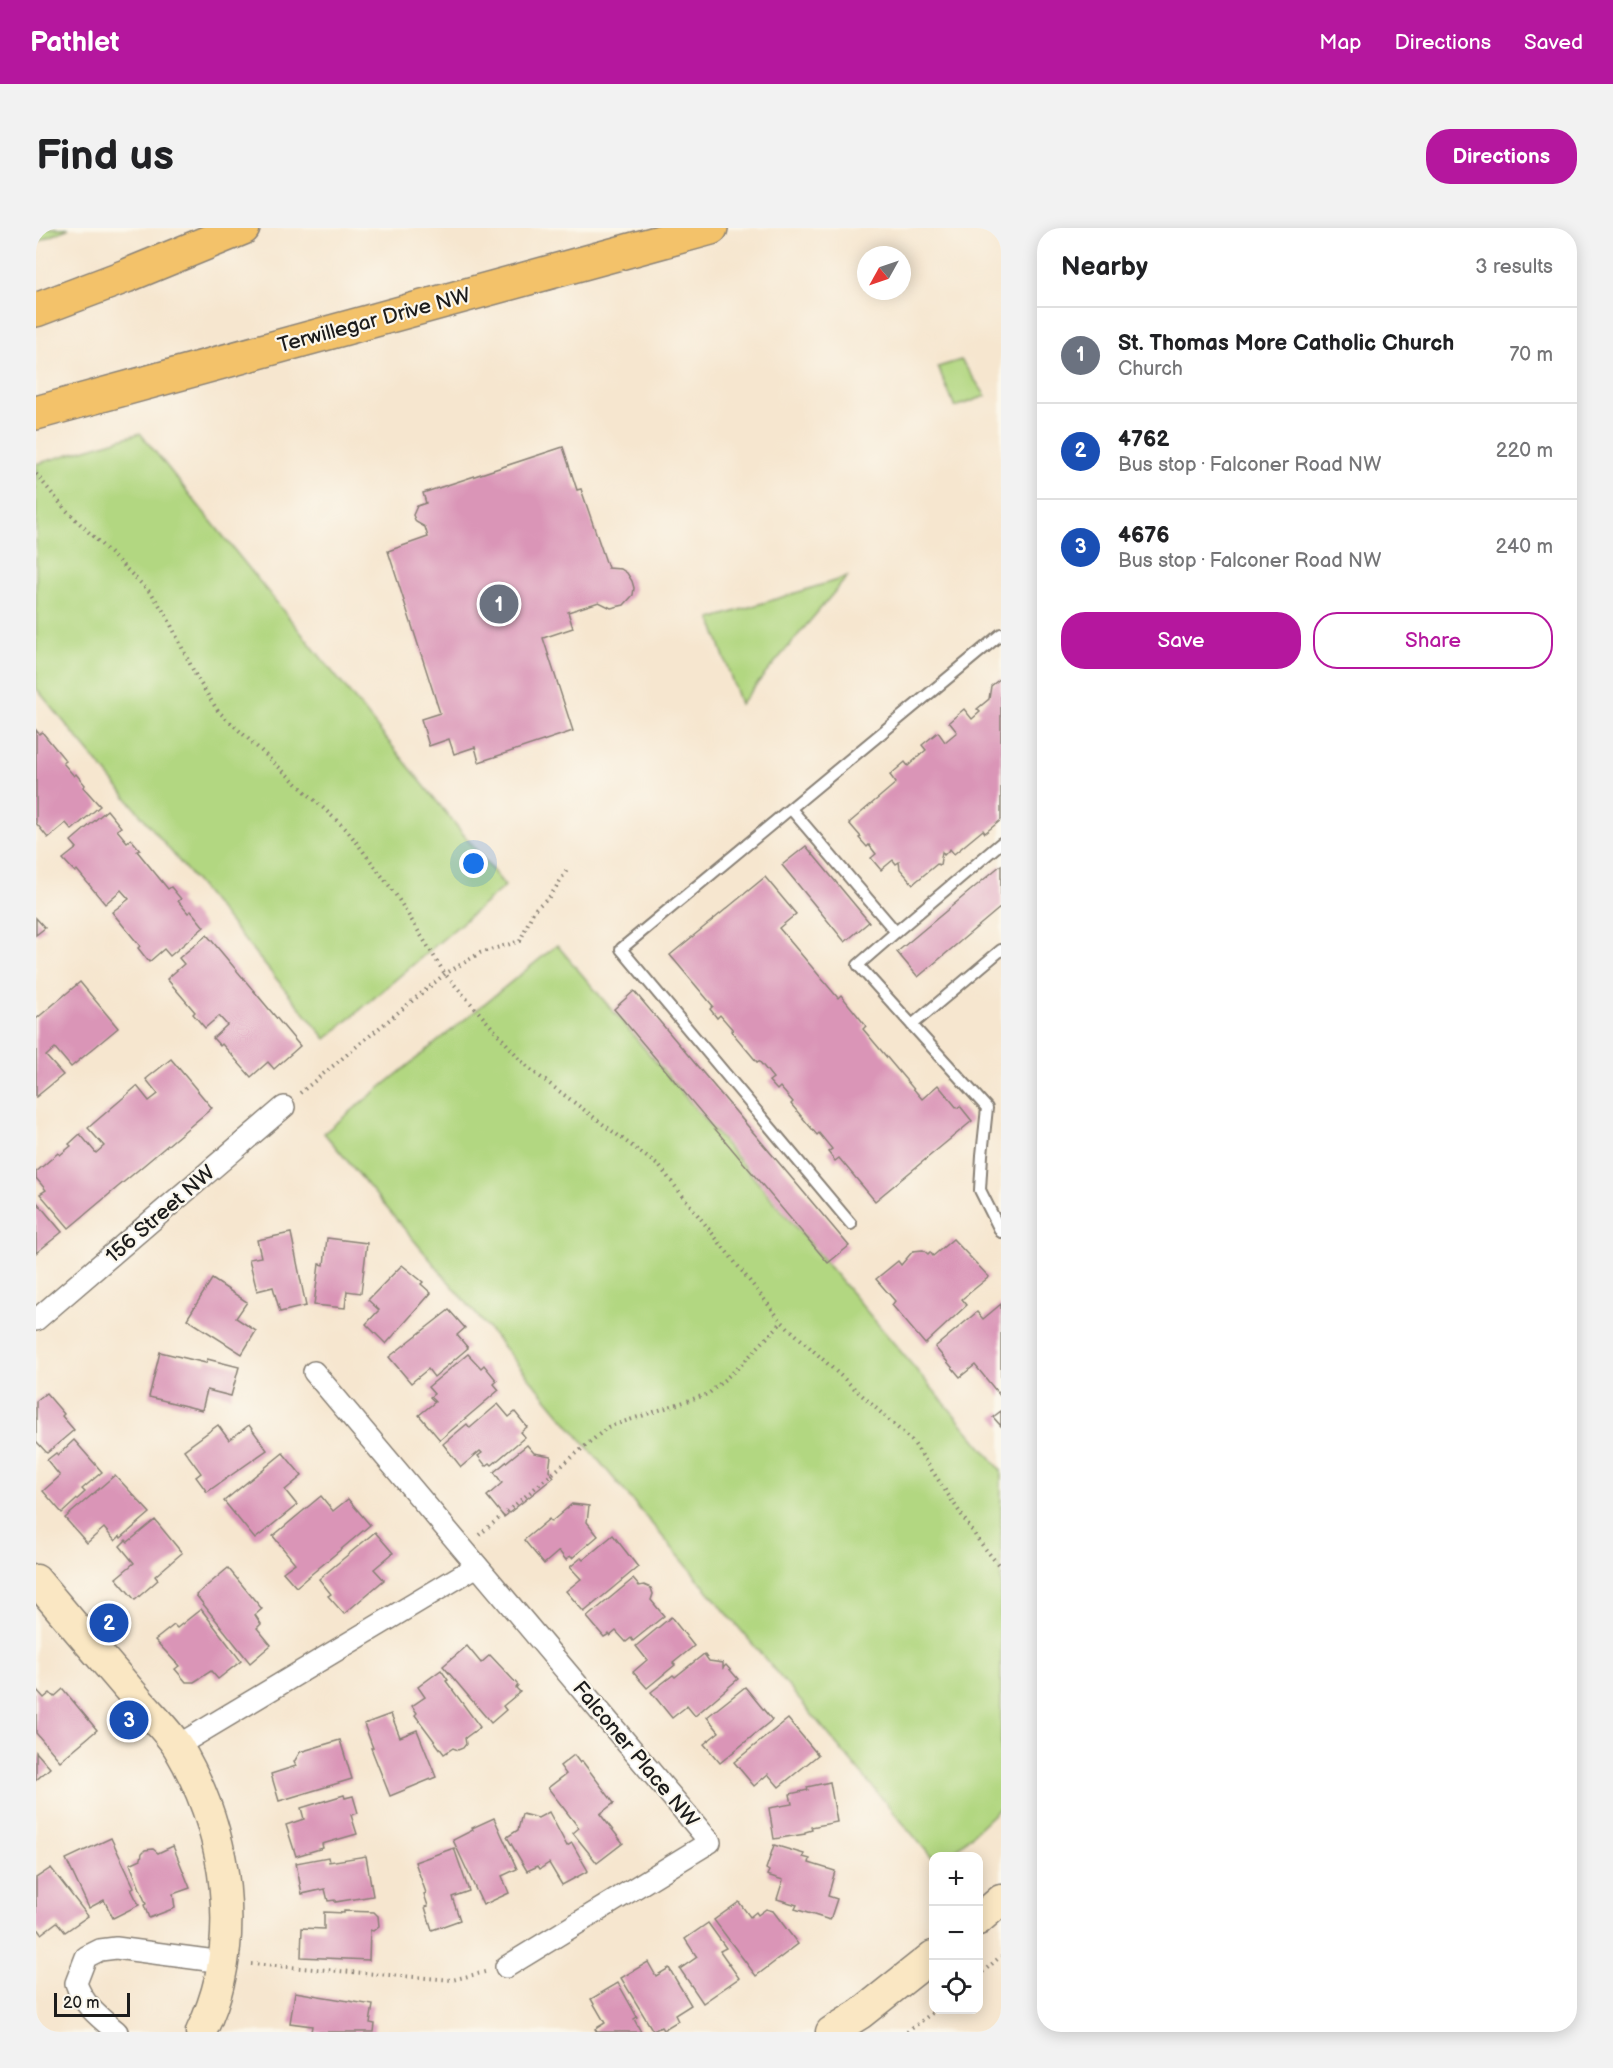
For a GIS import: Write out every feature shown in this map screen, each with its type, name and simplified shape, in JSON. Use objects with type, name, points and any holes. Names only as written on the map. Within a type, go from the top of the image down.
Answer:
[{"type":"main road","points":[[36,310],[243,228]]},
{"type":"main road","name":"Terwillegar Drive NW","points":[[36,413],[711,228]]},
{"type":"street","name":"156 Street NW","points":[[36,1320],[284,1107]]},
{"type":"street","name":"Falconer Place NW","points":[[314,1372],[710,1842],[506,1967]]},
{"type":"street","points":[[177,1746],[477,1566]]},
{"type":"street","points":[[37,1583],[177,1746],[203,1799],[219,1851],[227,1900],[223,1962],[216,1996],[201,2032]]},
{"type":"street","points":[[983,1916],[1001,1900]]},
{"type":"street","points":[[117,2032],[85,2004],[79,1994],[76,1983],[86,1957],[100,1950],[116,1948],[223,1962]]},
{"type":"street","points":[[831,2032],[860,2014],[929,1959]]},
{"type":"lane","points":[[851,1224],[621,949],[1001,634]]},
{"type":"lane","points":[[791,809],[896,932]]},
{"type":"lane","points":[[1001,843],[858,964],[987,1108],[980,1190],[1001,1232]]},
{"type":"lane","points":[[912,1025],[1001,950]]},
{"type":"path","points":[[36,474],[65,509],[152,594],[166,615],[197,678],[218,711],[347,830],[394,892],[445,974],[527,1066],[660,1167],[782,1322],[913,1442],[979,1541],[1001,1568]]},
{"type":"path","points":[[284,1107],[445,974],[480,953],[520,940],[534,910],[551,895],[567,870]]},
{"type":"path","points":[[462,1549],[608,1427],[708,1394],[740,1366],[782,1322]]},
{"type":"path","points":[[983,1972],[1001,1956]]},
{"type":"path","points":[[223,1962],[452,1980],[506,1967]]},
{"type":"path","points":[[907,2032],[931,2014]]},
{"type":"green space","points":[[36,228],[69,228],[36,243]]},
{"type":"green space","points":[[961,360],[986,396],[955,407],[938,367]]},
{"type":"green space","points":[[140,433],[505,886],[326,1039],[36,688],[36,464]]},
{"type":"green space","points":[[847,577],[740,704],[711,619]]},
{"type":"green space","points":[[557,945],[1001,1470],[1001,1807],[953,1852],[929,1852],[929,1854],[324,1133]]},
{"type":"building","points":[[563,447],[577,490],[581,489],[608,568],[621,569],[627,573],[634,588],[633,595],[624,605],[611,608],[599,602],[568,612],[573,628],[543,638],[573,731],[479,762],[475,747],[454,754],[449,739],[429,746],[421,719],[440,713],[388,551],[428,537],[425,527],[416,522],[413,515],[417,506],[426,503],[423,493]]},
{"type":"building","points":[[1001,678],[1001,820],[985,833],[983,830],[954,854],[950,849],[944,855],[942,852],[940,865],[937,864],[913,884],[900,869],[899,862],[896,864],[893,860],[881,870],[871,858],[876,854],[859,838],[861,837],[849,823],[896,783],[890,775],[905,762],[908,766],[926,750],[922,745],[938,732],[945,742],[957,732],[949,722],[964,709],[972,719],[980,712],[977,709],[989,699],[991,686]]},
{"type":"building","points":[[36,730],[39,734],[42,732],[66,761],[63,763],[74,776],[76,774],[85,785],[83,787],[100,806],[72,830],[66,823],[48,838],[36,823]]},
{"type":"building","points":[[107,810],[121,827],[117,830],[127,842],[131,839],[140,850],[137,851],[168,889],[171,887],[181,899],[178,901],[188,913],[191,911],[204,927],[170,956],[164,949],[149,962],[138,948],[140,946],[112,912],[129,899],[121,890],[105,904],[77,870],[75,872],[63,859],[77,848],[71,841]]},
{"type":"building","points":[[806,846],[869,922],[845,942],[782,865]]},
{"type":"building","points":[[1001,865],[1001,907],[918,977],[897,952]]},
{"type":"building","points":[[765,877],[796,914],[779,928],[838,998],[841,995],[866,1026],[863,1029],[922,1099],[938,1085],[957,1108],[960,1106],[972,1121],[875,1201],[839,1158],[835,1161],[828,1152],[832,1149],[791,1104],[793,1102],[780,1087],[777,1090],[769,1081],[773,1078],[759,1061],[757,1062],[720,1015],[717,1018],[710,1009],[713,1006],[670,955]]},
{"type":"building","points":[[36,918],[45,928],[36,935]]},
{"type":"building","points":[[207,935],[300,1046],[274,1069],[268,1062],[251,1077],[222,1044],[220,1046],[213,1038],[227,1025],[219,1016],[205,1028],[193,1014],[195,1012],[167,979],[184,964],[179,958]]},
{"type":"building","points":[[80,982],[118,1028],[71,1067],[55,1048],[46,1056],[63,1075],[36,1097],[36,1019]]},
{"type":"building","points":[[634,991],[849,1246],[828,1263],[614,1009]]},
{"type":"building","points":[[171,1059],[212,1108],[69,1228],[40,1194],[46,1190],[36,1178],[36,1172],[58,1153],[60,1155],[71,1146],[69,1144],[80,1134],[96,1153],[104,1146],[88,1128],[137,1086],[149,1101],[158,1094],[146,1079]]},
{"type":"building","points":[[36,1201],[62,1232],[36,1253]]},
{"type":"building","points":[[291,1233],[306,1306],[280,1312],[273,1287],[257,1291],[249,1259],[261,1257],[257,1240]]},
{"type":"building","points":[[327,1238],[367,1243],[361,1293],[347,1291],[345,1308],[314,1305],[319,1264],[324,1265]]},
{"type":"building","points":[[953,1239],[989,1277],[962,1299],[967,1305],[925,1344],[892,1305],[895,1301],[876,1279],[898,1261],[901,1265],[913,1251],[923,1250],[928,1254],[930,1252],[933,1256]]},
{"type":"building","points":[[402,1265],[423,1282],[421,1284],[431,1293],[386,1344],[366,1324],[379,1310],[368,1300]]},
{"type":"building","points":[[212,1279],[247,1302],[236,1318],[256,1331],[242,1354],[187,1319]]},
{"type":"building","points":[[1001,1304],[1001,1397],[975,1365],[960,1377],[935,1347],[977,1312],[983,1319]]},
{"type":"building","points":[[449,1310],[465,1328],[457,1335],[468,1348],[434,1377],[428,1369],[411,1383],[389,1357]]},
{"type":"building","points":[[160,1352],[206,1363],[207,1359],[239,1367],[231,1396],[207,1390],[202,1410],[149,1397]]},
{"type":"building","points":[[468,1354],[481,1368],[484,1365],[497,1381],[494,1384],[499,1390],[440,1440],[419,1415],[435,1402],[430,1397],[434,1394],[428,1387]]},
{"type":"building","points":[[46,1393],[74,1430],[47,1453],[36,1441],[36,1401]]},
{"type":"building","points":[[498,1404],[509,1417],[515,1412],[527,1427],[521,1432],[525,1437],[492,1465],[490,1463],[486,1466],[478,1456],[482,1453],[480,1451],[461,1467],[443,1444],[467,1424],[470,1428]]},
{"type":"building","points":[[1001,1411],[1001,1426],[993,1417]]},
{"type":"building","points":[[218,1425],[229,1440],[249,1425],[267,1450],[207,1492],[196,1477],[201,1473],[184,1450]]},
{"type":"building","points":[[74,1440],[102,1472],[82,1489],[85,1492],[62,1513],[43,1491],[60,1476],[47,1460],[56,1453],[58,1455]]},
{"type":"building","points":[[527,1445],[534,1453],[551,1456],[549,1471],[554,1477],[504,1517],[487,1496],[502,1483],[494,1472]]},
{"type":"building","points":[[283,1453],[302,1476],[285,1490],[297,1505],[255,1539],[224,1501]]},
{"type":"building","points":[[115,1475],[150,1513],[115,1541],[104,1528],[87,1543],[65,1518]]},
{"type":"building","points":[[321,1496],[333,1511],[348,1499],[370,1525],[296,1587],[283,1572],[295,1563],[273,1536]]},
{"type":"building","points":[[572,1504],[589,1506],[587,1522],[598,1536],[572,1558],[570,1556],[566,1560],[559,1551],[544,1564],[524,1540]]},
{"type":"building","points":[[155,1520],[182,1553],[155,1576],[158,1580],[135,1600],[116,1578],[134,1563],[120,1546]]},
{"type":"building","points":[[375,1532],[393,1553],[374,1569],[384,1580],[344,1614],[328,1596],[331,1594],[319,1579]]},
{"type":"building","points":[[613,1535],[638,1567],[584,1612],[566,1591],[581,1579],[570,1567],[581,1558],[583,1560]]},
{"type":"building","points":[[228,1568],[262,1609],[255,1615],[261,1624],[257,1628],[271,1645],[250,1663],[196,1595]]},
{"type":"building","points":[[633,1579],[639,1586],[644,1585],[651,1588],[653,1594],[651,1600],[664,1616],[633,1641],[631,1638],[626,1642],[616,1631],[604,1637],[587,1617]]},
{"type":"building","points":[[201,1609],[241,1661],[218,1679],[211,1671],[194,1682],[186,1682],[175,1669],[179,1666],[155,1640],[174,1625],[177,1628]]},
{"type":"building","points":[[671,1617],[694,1646],[647,1688],[633,1672],[647,1660],[636,1646]]},
{"type":"building","points":[[467,1646],[481,1663],[490,1655],[518,1685],[516,1688],[520,1692],[503,1706],[506,1710],[491,1723],[443,1666]]},
{"type":"building","points":[[704,1654],[709,1661],[723,1663],[723,1668],[726,1665],[738,1679],[695,1716],[687,1706],[672,1718],[651,1692]]},
{"type":"building","points":[[441,1670],[448,1680],[446,1681],[480,1727],[465,1738],[466,1744],[463,1748],[458,1750],[453,1748],[444,1754],[415,1715],[417,1713],[412,1706],[425,1697],[418,1687]]},
{"type":"building","points":[[745,1687],[772,1720],[720,1763],[704,1744],[719,1732],[707,1717]]},
{"type":"building","points":[[36,1689],[44,1698],[50,1693],[54,1697],[63,1689],[97,1730],[60,1761],[36,1733]]},
{"type":"building","points":[[391,1714],[400,1737],[417,1730],[436,1777],[390,1796],[364,1724]]},
{"type":"building","points":[[788,1719],[818,1755],[779,1787],[768,1774],[754,1786],[734,1762]]},
{"type":"building","points":[[340,1740],[352,1779],[279,1801],[271,1774],[296,1766],[294,1762],[300,1752]]},
{"type":"building","points":[[36,1752],[50,1768],[36,1780]]},
{"type":"building","points":[[574,1755],[580,1763],[582,1761],[614,1803],[600,1814],[623,1843],[597,1863],[573,1833],[579,1828],[548,1788],[566,1774],[560,1766]]},
{"type":"building","points":[[830,1782],[837,1822],[811,1827],[812,1830],[805,1834],[774,1839],[769,1808],[792,1804],[790,1794],[808,1790],[807,1787]]},
{"type":"building","points":[[344,1795],[345,1798],[353,1796],[358,1813],[351,1815],[357,1834],[322,1844],[323,1848],[296,1856],[286,1825],[304,1819],[301,1808]]},
{"type":"building","points":[[549,1812],[567,1846],[572,1843],[588,1871],[562,1885],[549,1863],[540,1869],[538,1866],[527,1871],[507,1837],[518,1830],[522,1814],[538,1818]]},
{"type":"building","points":[[494,1818],[517,1869],[502,1876],[509,1893],[483,1905],[453,1840]]},
{"type":"building","points":[[111,1838],[134,1887],[131,1889],[139,1905],[113,1918],[104,1900],[89,1908],[66,1859]]},
{"type":"building","points":[[774,1845],[804,1854],[803,1857],[810,1859],[809,1863],[835,1871],[828,1896],[837,1899],[830,1920],[795,1909],[797,1905],[777,1899],[783,1880],[767,1875],[769,1871],[766,1869]]},
{"type":"building","points":[[173,1846],[190,1888],[173,1894],[175,1908],[149,1918],[144,1905],[146,1904],[130,1864],[141,1859],[145,1850],[153,1849],[158,1853]]},
{"type":"building","points":[[454,1848],[469,1891],[452,1897],[460,1920],[432,1930],[425,1907],[428,1906],[424,1894],[426,1893],[415,1862]]},
{"type":"building","points":[[366,1856],[373,1896],[335,1902],[335,1900],[328,1901],[325,1889],[302,1894],[296,1863],[328,1857],[329,1862]]},
{"type":"building","points":[[51,1868],[88,1916],[65,1932],[57,1922],[41,1934],[36,1927],[36,1878]]},
{"type":"building","points":[[739,1902],[750,1917],[766,1909],[773,1911],[798,1944],[756,1976],[714,1920]]},
{"type":"building","points":[[344,1911],[374,1912],[378,1916],[379,1926],[373,1931],[370,1930],[369,1960],[301,1957],[302,1928],[324,1929],[324,1912],[344,1913]]},
{"type":"building","points":[[708,1923],[726,1948],[720,1951],[739,1978],[703,2003],[680,1969],[697,1957],[685,1939]]},
{"type":"building","points":[[648,1962],[656,1976],[669,1968],[691,2005],[675,2015],[678,2021],[663,2030],[661,2027],[653,2031],[621,1978]]},
{"type":"building","points":[[618,1983],[637,2017],[634,2019],[641,2032],[597,2032],[595,2029],[605,2023],[591,1999]]},
{"type":"building","points":[[295,1992],[373,2005],[370,2023],[375,2024],[374,2032],[311,2032],[312,2026],[290,2023]]},
{"type":"place","name":"St. Thomas More Catholic Church","points":[[499,604]]},
{"type":"place","name":"4762","points":[[109,1623]]},
{"type":"place","name":"4676","points":[[129,1720]]}]
